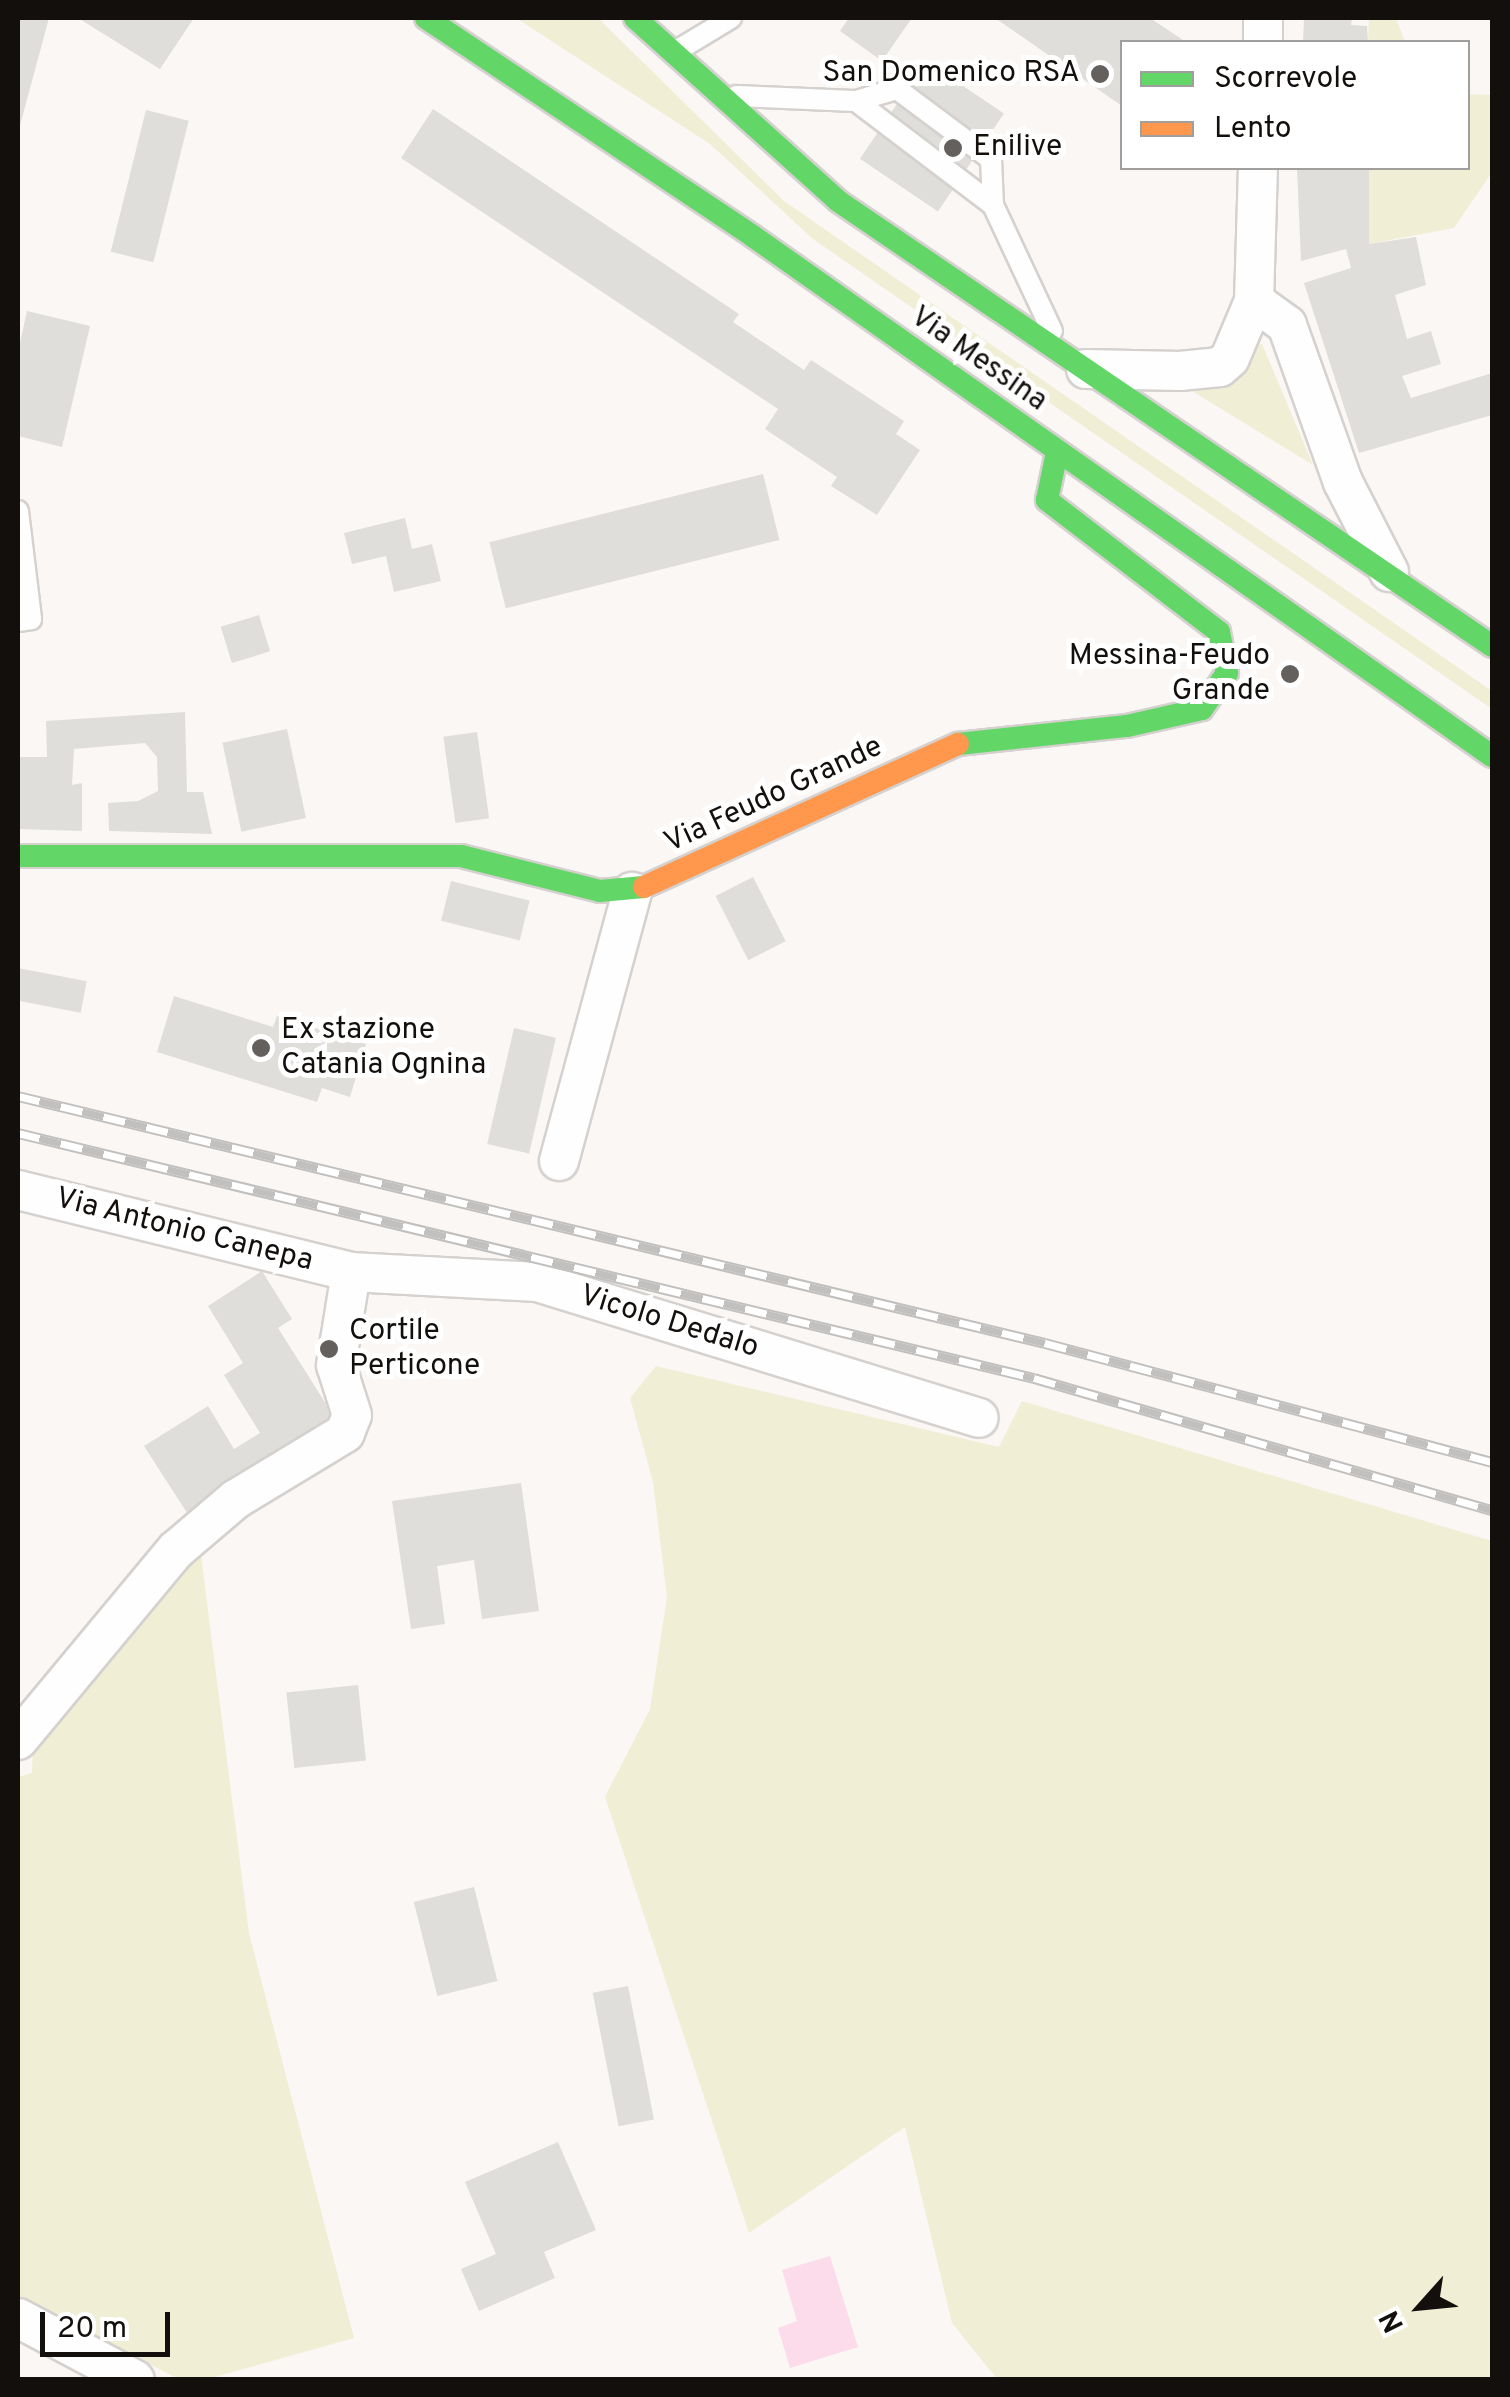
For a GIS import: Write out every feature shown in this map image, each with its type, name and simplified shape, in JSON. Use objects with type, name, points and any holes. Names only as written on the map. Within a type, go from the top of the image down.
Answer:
[{"type":"main road","name":"Via Messina","points":[[426,18],[754,238],[1492,756]]},
{"type":"main road","name":"Via Messina","points":[[635,18],[715,95],[838,202],[1072,365],[1492,646]]},
{"type":"main road","points":[[707,174],[754,238]]},
{"type":"main road","name":"Via Feudo Grande","points":[[632,892],[958,744],[1177,718],[1216,695],[1226,673],[1219,632],[1047,500],[1057,452]]},
{"type":"main road","points":[[18,856],[461,856],[600,891],[632,892]]},
{"type":"street","points":[[1072,365],[1220,366],[1230,358],[1254,301],[1258,170]]},
{"type":"street","points":[[1254,301],[1287,325],[1343,482],[1395,583]]},
{"type":"street","points":[[560,1161],[632,892]]},
{"type":"street","name":"Via Antonio Canepa","points":[[18,1190],[351,1272]]},
{"type":"street","points":[[18,1740],[176,1550],[236,1499],[346,1432],[352,1414],[336,1366],[351,1272]]},
{"type":"street","name":"Vicolo Dedalo","points":[[351,1272],[536,1282],[979,1418]]},
{"type":"street","points":[[18,2318],[135,2380]]},
{"type":"lane","points":[[672,54],[731,18]]},
{"type":"lane","points":[[715,95],[856,102],[897,89],[991,158],[993,205],[1072,365]]},
{"type":"lane","points":[[856,102],[993,205]]},
{"type":"lane","points":[[18,511],[31,619],[18,621]]},
{"type":"green space","points":[[516,18],[598,18],[784,201],[1492,691],[1492,709],[813,239],[710,144]]},
{"type":"green space","points":[[1369,18],[1396,18],[1404,40],[1368,40]]},
{"type":"green space","points":[[1470,94],[1492,95],[1492,172],[1454,228],[1369,244],[1369,170],[1470,170]]},
{"type":"green space","points":[[1262,344],[1313,465],[1192,391],[1232,378],[1254,345]]},
{"type":"green space","points":[[656,1366],[999,1447],[1022,1401],[1492,1541],[1492,2379],[997,2379],[952,2323],[905,2127],[749,2233],[605,1797],[650,1709],[667,1597],[653,1482],[630,1398]]},
{"type":"green space","points":[[201,1555],[249,1933],[354,2338],[208,2379],[178,2379],[18,2295],[18,1777],[32,1773],[33,1746],[162,1590]]},
{"type":"shaded area","points":[[830,2256],[858,2347],[790,2368],[778,2328],[797,2321],[782,2270]]},
{"type":"building","points":[[18,18],[49,18],[19,129],[18,129]]},
{"type":"building","points":[[78,18],[194,18],[160,69]]},
{"type":"building","points":[[849,18],[912,18],[882,61],[840,31]]},
{"type":"building","name":"San Domenico RSA","points":[[995,18],[1150,18],[1183,40],[1120,40],[1120,105]]},
{"type":"building","points":[[1304,18],[1352,18],[1351,25],[1367,26],[1368,40],[1303,40]]},
{"type":"building","points":[[926,61],[1004,114],[938,211],[860,159]]},
{"type":"building","points":[[433,109],[739,314],[733,322],[804,370],[811,360],[904,421],[896,434],[920,450],[877,515],[831,486],[837,477],[765,429],[778,409],[401,158]]},
{"type":"building","points":[[146,110],[189,121],[153,262],[111,252]]},
{"type":"building","points":[[1297,170],[1369,170],[1369,244],[1416,237],[1426,285],[1395,295],[1407,339],[1431,331],[1441,364],[1402,376],[1411,398],[1492,373],[1492,415],[1359,453],[1304,283],[1351,268],[1346,249],[1301,261]]},
{"type":"building","points":[[27,311],[90,326],[62,447],[18,436],[18,352]]},
{"type":"building","points":[[763,474],[779,540],[506,608],[489,542]]},
{"type":"building","points":[[405,518],[412,549],[432,544],[441,581],[394,592],[386,556],[352,564],[344,533]]},
{"type":"building","points":[[259,615],[270,651],[232,663],[221,627]]},
{"type":"building","points":[[185,712],[187,792],[203,792],[212,834],[109,831],[108,803],[138,801],[158,791],[157,757],[145,743],[74,749],[72,785],[82,783],[82,831],[18,829],[18,757],[47,757],[46,721]]},
{"type":"building","points":[[287,729],[306,818],[241,832],[222,743]]},
{"type":"building","points":[[477,732],[489,818],[455,823],[443,737]]},
{"type":"building","points":[[753,877],[786,941],[748,960],[716,896]]},
{"type":"building","points":[[451,881],[530,901],[520,940],[441,921]]},
{"type":"building","points":[[18,968],[87,981],[81,1013],[18,1001]]},
{"type":"building","name":"Ex stazione Catania Ognina","points":[[174,996],[273,1027],[277,1016],[366,1044],[350,1097],[322,1088],[317,1102],[157,1052]]},
{"type":"building","points":[[514,1028],[556,1038],[529,1154],[487,1144]]},
{"type":"building","points":[[262,1271],[292,1319],[278,1328],[340,1426],[191,1519],[144,1446],[208,1406],[234,1449],[260,1433],[224,1375],[243,1363],[208,1306]]},
{"type":"building","points":[[521,1483],[539,1611],[482,1619],[474,1560],[437,1566],[445,1624],[411,1629],[392,1501]]},
{"type":"building","points":[[358,1685],[366,1761],[294,1768],[286,1693]]},
{"type":"building","points":[[474,1887],[497,1981],[437,1996],[414,1902]]},
{"type":"building","points":[[628,1986],[654,2120],[619,2126],[593,1993]]},
{"type":"building","points":[[558,2142],[596,2230],[544,2252],[555,2278],[479,2311],[461,2269],[496,2254],[465,2182]]},
{"type":"railway","points":[[18,1096],[1045,1343],[1492,1462]]},
{"type":"railway","points":[[18,1133],[1034,1378],[1492,1510]]},
{"type":"traffic: fast","points":[[426,18],[754,237],[1492,756]]},
{"type":"traffic: fast","points":[[635,18],[838,201],[1492,646]]},
{"type":"traffic: fast","points":[[958,744],[1127,726],[1202,709],[1227,673],[1219,632],[1047,500],[1057,452]]},
{"type":"traffic: fast","points":[[18,856],[461,856],[600,891],[644,887]]},
{"type":"traffic: slow","points":[[644,887],[958,744]]},
{"type":"place","name":"San Domenico RSA","points":[[1100,74]]},
{"type":"place","name":"Enilive","points":[[953,148]]},
{"type":"place","name":"Messina-Feudo Grande","points":[[1290,674]]},
{"type":"place","name":"Ex stazione Catania Ognina","points":[[261,1048]]},
{"type":"place","name":"Cortile Perticone","points":[[329,1349]]}]
